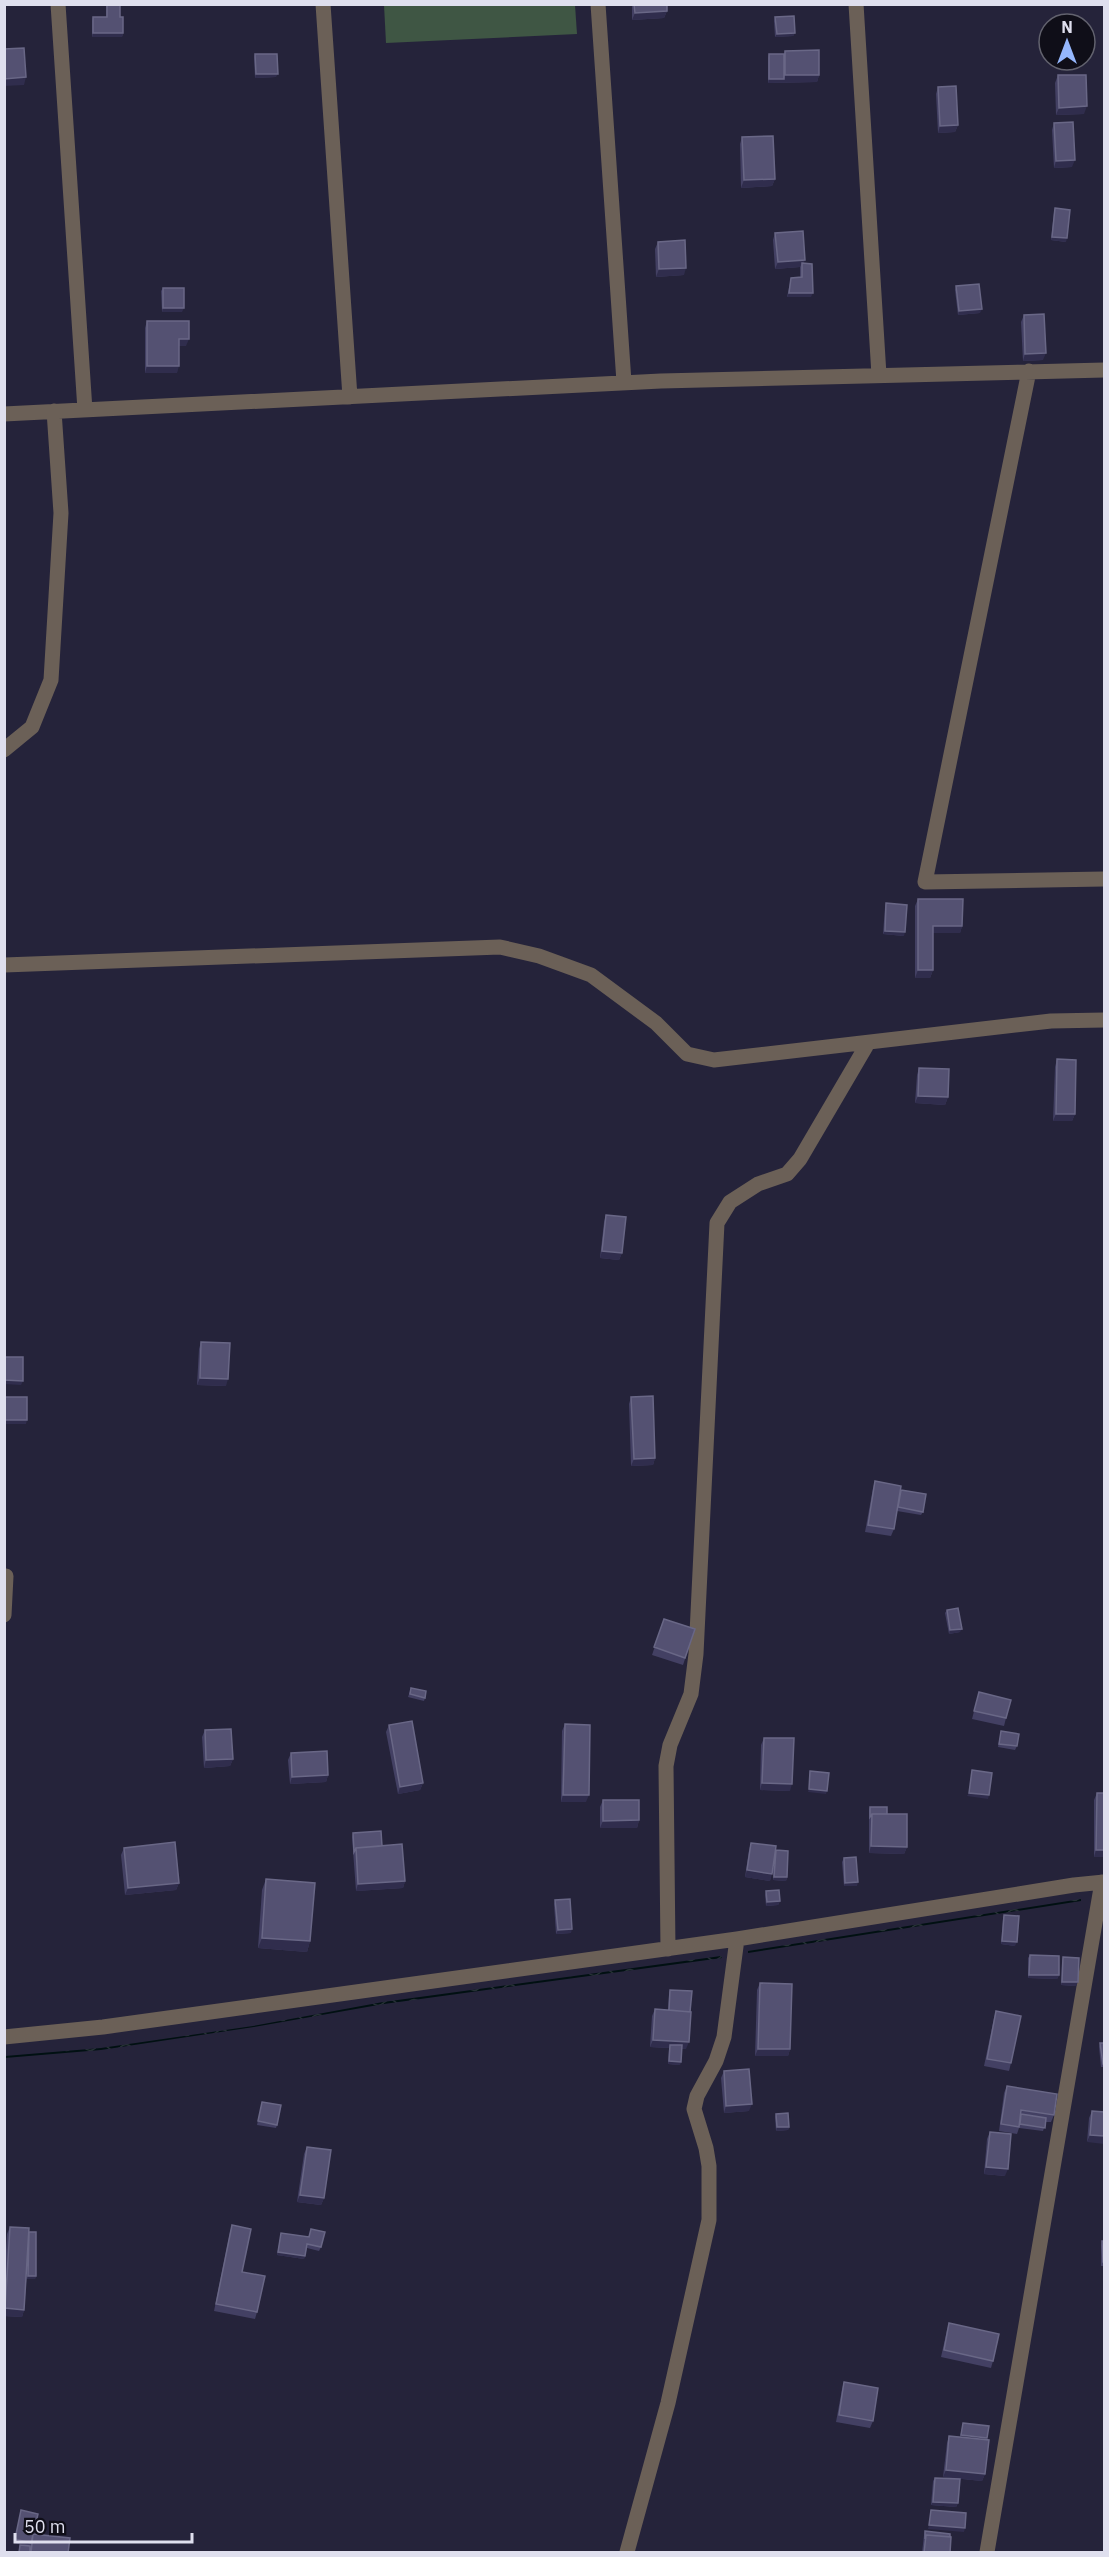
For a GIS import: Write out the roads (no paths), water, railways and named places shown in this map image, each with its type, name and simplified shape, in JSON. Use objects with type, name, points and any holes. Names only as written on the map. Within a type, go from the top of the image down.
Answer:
[{"type":"street","points":[[58,4],[85,410]]},
{"type":"street","points":[[322,4],[350,397]]},
{"type":"street","points":[[597,4],[624,382]]},
{"type":"street","points":[[856,4],[879,375]]},
{"type":"street","points":[[4,414],[624,382],[1104,370]]},
{"type":"street","points":[[1029,372],[925,882],[1104,879]]},
{"type":"street","points":[[4,750],[32,728],[51,680],[61,513],[54,411]]},
{"type":"street","points":[[4,965],[500,947],[540,956],[591,975],[656,1023],[687,1054],[714,1060],[1051,1022],[1104,1020]]},
{"type":"street","points":[[668,1949],[666,1766],[670,1745],[692,1694],[696,1654],[717,1223],[730,1202],[758,1184],[787,1174],[800,1159],[868,1043]]},
{"type":"street","points":[[4,1615],[6,1576]]},
{"type":"street","points":[[4,2037],[114,2026],[668,1949],[1103,1882],[987,2553]]},
{"type":"street","points":[[627,2553],[668,2403],[709,2220],[708,2157],[694,2109],[716,2061],[724,2037],[737,1939]]},
{"type":"water","points":[[1081,1899],[1081,1901],[748,1953],[748,1951]]},
{"type":"water","points":[[721,1956],[722,1958],[384,2004],[254,2027],[101,2050],[5,2058],[5,2056],[101,2048],[253,2026],[383,2002]]}]
